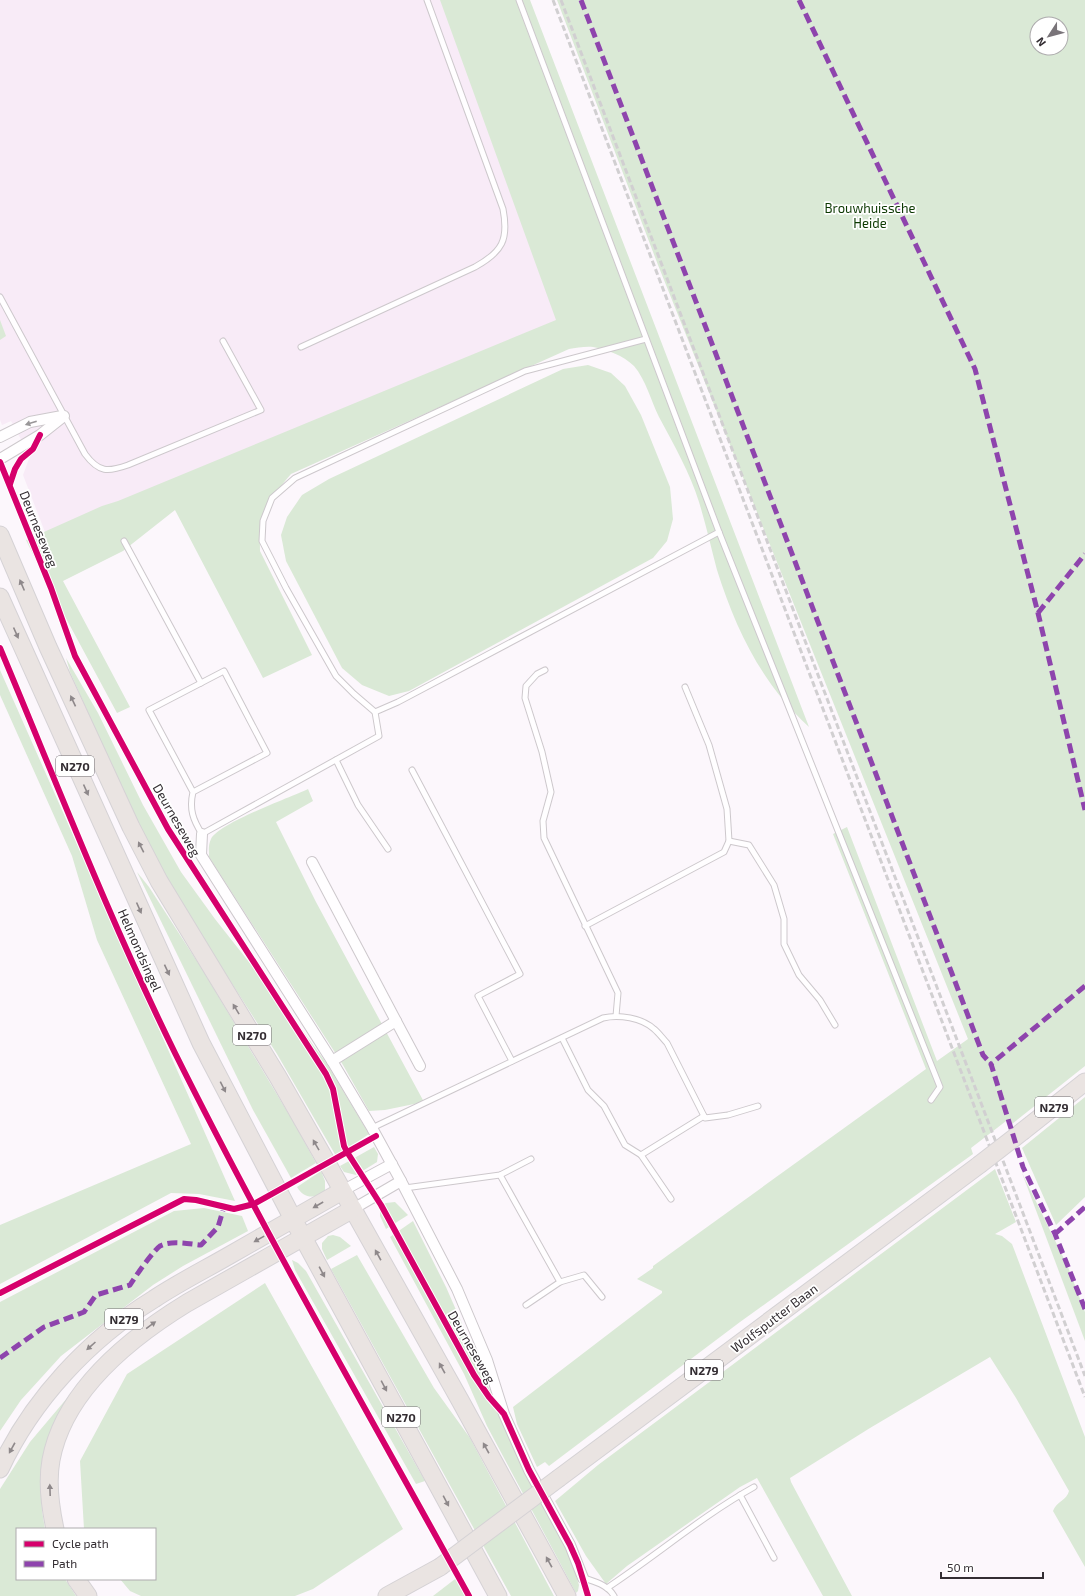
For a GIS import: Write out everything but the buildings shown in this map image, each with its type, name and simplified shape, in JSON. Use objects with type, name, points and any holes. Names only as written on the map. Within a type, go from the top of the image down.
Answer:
[{"type":"main road","name":"N270","points":[[0,535],[52,654],[132,827],[159,881],[278,1077],[461,1402],[567,1596]]},
{"type":"main road","name":"N270","points":[[0,597],[201,1043],[293,1219],[498,1596]]},
{"type":"main road","name":"Wolfsputter Baan","points":[[405,1596],[559,1478],[980,1165],[1085,1082]]},
{"type":"main road","points":[[293,1219],[342,1191]]},
{"type":"main road","points":[[304,1238],[353,1210]]},
{"type":"main road","name":"N279","points":[[0,1469],[37,1407],[63,1375],[101,1338],[154,1299],[293,1219]]},
{"type":"main road","name":"N279","points":[[55,1528],[49,1489],[51,1460],[66,1416],[88,1385],[124,1349],[161,1318],[304,1238]]},
{"type":"main road","name":"N279","points":[[387,1596],[440,1568]]},
{"type":"main road","points":[[77,1580],[88,1596]]},
{"type":"street","points":[[0,437],[30,422],[64,416]]},
{"type":"street","points":[[0,459],[40,435],[64,416]]},
{"type":"street","name":"Deurneseweg","points":[[202,834],[201,855],[332,1061],[403,1184],[457,1290],[487,1360],[504,1414],[529,1470],[570,1545],[583,1578]]},
{"type":"street","points":[[312,862],[420,1066]]},
{"type":"street","points":[[332,1061],[396,1021]]},
{"type":"street","points":[[342,1191],[392,1164]]},
{"type":"street","points":[[353,1210],[403,1184]]},
{"type":"lane","points":[[301,347],[475,267],[487,260],[501,246],[506,223],[503,209],[427,0]]},
{"type":"lane","points":[[519,0],[719,532],[940,1087],[931,1100]]},
{"type":"lane","points":[[0,297],[89,460],[99,468],[110,471],[261,410],[223,341]]},
{"type":"lane","points":[[192,792],[267,753],[224,671],[149,710],[192,792],[190,804],[197,826],[202,834],[379,736],[375,712],[336,676],[286,588],[262,541],[263,521],[272,498],[294,478],[525,372],[646,339]]},
{"type":"lane","points":[[375,712],[398,702],[719,532]]},
{"type":"lane","points":[[124,541],[200,683]]},
{"type":"lane","points":[[545,670],[537,674],[526,686],[525,698],[542,752],[551,792],[543,821],[544,838],[618,993],[616,1016]]},
{"type":"lane","points":[[585,926],[724,852],[729,841],[727,808],[709,745],[685,687]]},
{"type":"lane","points":[[336,760],[358,805],[388,849]]},
{"type":"lane","points":[[412,770],[520,974],[478,996],[512,1061]]},
{"type":"lane","points":[[729,841],[749,845],[774,885],[784,919],[784,944],[799,975],[820,1000],[835,1025]]},
{"type":"lane","points":[[372,1128],[603,1018],[616,1016],[645,1023],[657,1032],[666,1043],[706,1118],[728,1115],[758,1106]]},
{"type":"lane","points":[[562,1038],[588,1090],[604,1106],[626,1145],[641,1155],[671,1199]]},
{"type":"lane","points":[[641,1155],[704,1116]]},
{"type":"lane","points":[[403,1184],[500,1175],[531,1159]]},
{"type":"lane","points":[[500,1175],[560,1282]]},
{"type":"lane","points":[[526,1304],[560,1282],[584,1275],[602,1296]]},
{"type":"lane","points":[[607,1588],[657,1554],[707,1516],[754,1487]]},
{"type":"lane","points":[[740,1495],[774,1558]]},
{"type":"lane","points":[[583,1578],[598,1582],[607,1588],[614,1596]]},
{"type":"shaded area","points":[[0,0],[513,0],[629,310],[55,558],[23,475],[30,456],[11,421],[2,425],[0,420]]},
{"type":"green space","points":[[440,0],[530,0],[809,727],[777,693],[752,655],[742,635],[724,592],[699,502],[691,480],[659,417],[642,378],[630,362],[609,351],[593,347],[569,349],[291,474],[276,492],[266,509],[261,527],[260,551],[312,655],[263,678],[175,510],[123,551],[63,581],[130,707],[117,713],[47,583],[26,540],[102,506],[118,501],[556,320]]},
{"type":"green space","name":"Brouwhuissche Heide","points":[[557,0],[1085,0],[1085,1066],[1012,1124],[1010,1118],[971,1148],[973,1154],[740,1322],[549,1466],[545,1462],[537,1467],[517,1424],[513,1407],[662,1293],[662,1291],[637,1279],[926,1069],[833,834],[847,827],[937,1061],[968,1039],[658,265]]},
{"type":"green space","points":[[0,320],[6,336],[0,340]]},
{"type":"green space","points":[[588,365],[611,373],[625,386],[641,415],[670,487],[673,519],[667,541],[653,558],[409,691],[389,696],[362,685],[342,668],[286,561],[281,535],[287,517],[302,495],[329,479],[563,369]]},
{"type":"green space","points":[[66,658],[98,713],[143,805],[181,872],[215,919],[300,1027],[327,1064],[369,1134],[336,1156],[277,1054],[167,882],[135,818],[70,672]]},
{"type":"green space","points":[[0,670],[235,1201],[199,1194],[171,1193],[0,1284],[0,1225],[191,1144],[97,940],[72,856],[0,695]]},
{"type":"green space","points":[[308,789],[313,801],[276,822],[316,902],[424,1102],[385,1110],[369,1111],[343,1065],[209,857],[211,839],[227,826],[255,811]]},
{"type":"green space","points":[[137,872],[149,887],[202,969],[294,1123],[316,1163],[291,1178],[253,1110]]},
{"type":"green space","points":[[1085,1097],[1085,1197],[1056,1225],[1022,1148]]},
{"type":"green space","points":[[374,1147],[378,1154],[377,1162],[356,1175],[344,1172],[340,1166]]},
{"type":"green space","points":[[995,1169],[1016,1222],[995,1234],[1002,1236],[1012,1244],[1085,1437],[1085,1567],[1053,1511],[1056,1505],[1066,1497],[1069,1491],[1016,1398],[990,1357],[870,1428],[790,1478],[852,1596],[823,1596],[757,1478],[740,1487],[627,1566],[606,1584],[586,1556],[555,1501],[598,1465]]},
{"type":"green space","points":[[321,1171],[325,1181],[325,1191],[314,1196],[306,1196],[303,1194],[297,1187]]},
{"type":"green space","points":[[1022,1173],[1068,1267],[1085,1312],[1085,1341]]},
{"type":"green space","points":[[395,1202],[408,1215],[386,1229],[380,1216],[380,1206],[386,1203]]},
{"type":"green space","points":[[204,1208],[242,1216],[248,1231],[183,1266],[153,1285],[61,1356],[21,1400],[0,1431],[0,1302],[174,1211]]},
{"type":"green space","points":[[413,1221],[446,1287],[502,1421],[568,1550],[579,1585],[576,1593],[487,1426],[464,1374],[390,1237]]},
{"type":"green space","points":[[333,1235],[340,1237],[351,1246],[327,1260],[322,1249],[322,1243],[328,1236]]},
{"type":"green space","points":[[357,1255],[434,1388],[470,1438],[554,1596],[511,1596],[331,1269]]},
{"type":"green space","points":[[292,1260],[298,1263],[306,1271],[425,1481],[416,1484],[295,1270]]},
{"type":"green space","points":[[265,1283],[403,1529],[313,1589],[295,1596],[141,1596],[130,1591],[121,1580],[156,1580],[156,1528],[84,1528],[80,1461],[127,1374]]},
{"type":"green space","points":[[73,1391],[59,1419],[41,1483],[42,1511],[45,1528],[16,1528],[16,1580],[66,1580],[76,1596],[0,1596],[0,1489],[30,1442]]},
{"type":"green space","points":[[459,1576],[470,1596],[433,1596]]},
{"type":"railway","points":[[553,0],[1085,1397]]},
{"type":"railway","points":[[561,0],[1085,1376]]},
{"type":"marked path","points":[[581,0],[983,1055],[991,1064]]},
{"type":"marked path","points":[[799,0],[975,369],[1038,613],[1085,810]]},
{"type":"marked path","points":[[1038,613],[1085,554]]},
{"type":"marked path","points":[[1085,986],[991,1064],[1023,1167],[1055,1234],[1085,1309]]},
{"type":"marked path","points":[[0,1358],[44,1327],[84,1312],[96,1295],[130,1285],[149,1258],[160,1246],[169,1243],[201,1245],[218,1227],[224,1207]]},
{"type":"marked path","points":[[1055,1234],[1085,1207]]},
{"type":"cycle path","points":[[10,484],[15,469],[21,459],[33,449],[40,435]]},
{"type":"cycle path","points":[[0,462],[51,588],[75,656],[168,829],[326,1074],[333,1089],[344,1146],[347,1152],[381,1205],[474,1375],[489,1397],[504,1414],[529,1470],[570,1545],[578,1563],[588,1596]]},
{"type":"cycle path","name":"Helmondsingel","points":[[0,648],[106,903],[175,1053],[282,1259],[469,1596]]},
{"type":"cycle path","points":[[0,1293],[184,1199],[196,1200],[234,1209],[254,1204],[376,1136]]}]
